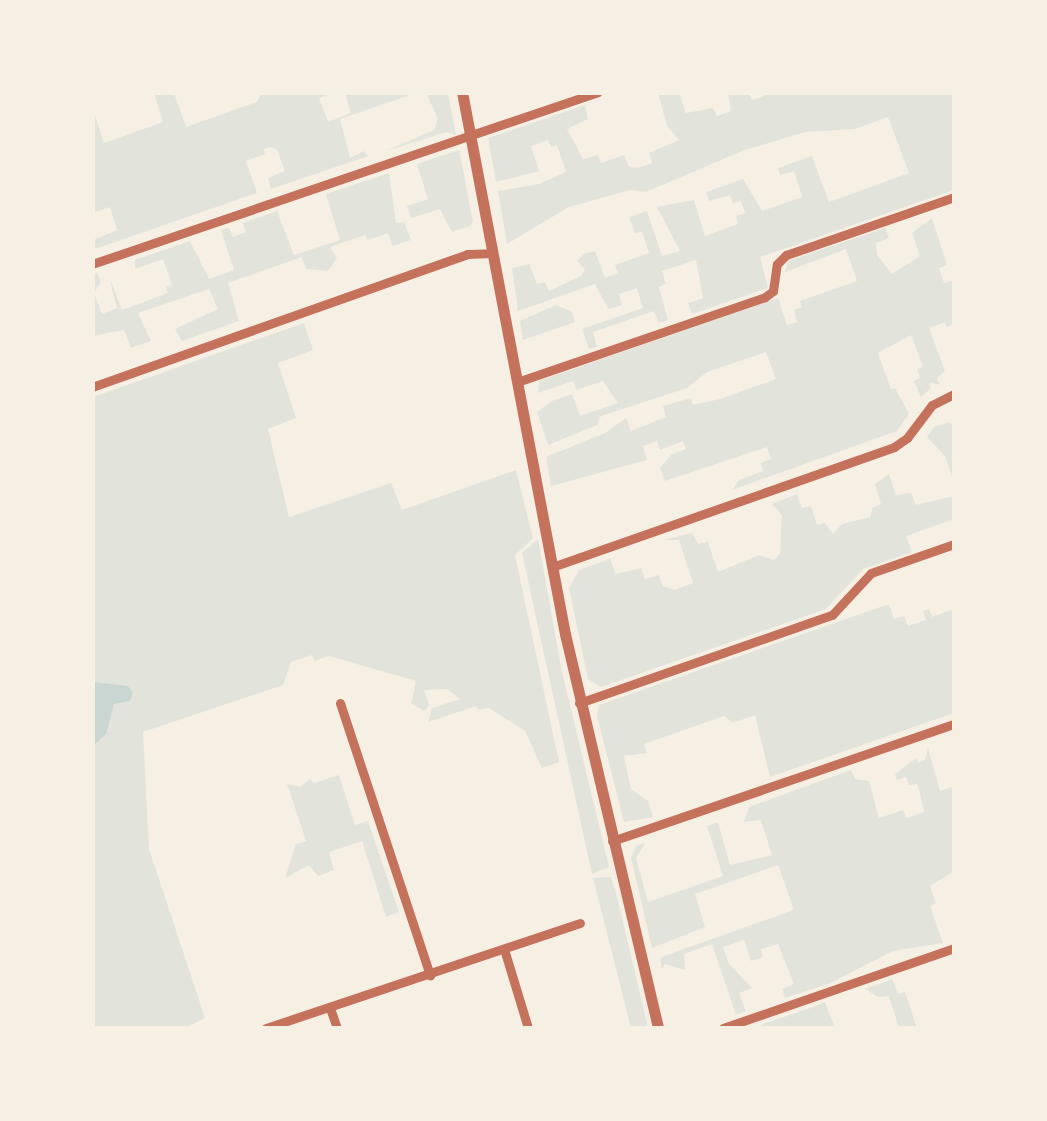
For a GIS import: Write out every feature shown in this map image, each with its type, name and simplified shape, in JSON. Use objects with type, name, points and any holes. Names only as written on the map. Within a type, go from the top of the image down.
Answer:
[{"type":"street","points":[[462,92],[579,703],[658,1028]]},
{"type":"street","points":[[92,264],[598,92]]},
{"type":"street","points":[[517,382],[765,297],[774,288],[777,264],[786,255],[954,197]]},
{"type":"street","points":[[92,388],[432,266],[471,253],[492,253]]},
{"type":"street","points":[[552,567],[894,447],[907,438],[936,402],[954,394]]},
{"type":"street","points":[[579,703],[832,615],[871,573],[954,544]]},
{"type":"street","points":[[340,702],[430,975]]},
{"type":"street","points":[[612,841],[954,724]]},
{"type":"street","points":[[266,1028],[580,923]]},
{"type":"street","points":[[723,1028],[954,948]]},
{"type":"street","points":[[504,950],[528,1028]]},
{"type":"street","points":[[330,1008],[336,1028]]},
{"type":"shaded area","points":[[774,92],[954,93],[954,190],[760,257],[768,288],[692,314],[688,303],[703,298],[696,260],[662,271],[666,284],[659,287],[668,320],[659,323],[654,311],[593,332],[597,347],[589,349],[582,329],[643,308],[637,288],[619,294],[622,305],[608,309],[595,284],[518,311],[512,268],[529,264],[537,284],[545,282],[549,291],[581,276],[585,269],[577,261],[584,254],[595,251],[605,278],[618,273],[615,265],[649,253],[642,232],[635,233],[629,217],[647,211],[662,256],[680,251],[657,207],[694,200],[705,236],[738,224],[736,216],[745,213],[741,201],[733,203],[730,195],[709,201],[706,192],[743,179],[762,211],[802,197],[794,171],[780,175],[778,168],[812,156],[829,202],[909,173],[888,117],[855,129],[805,132],[742,151],[646,192],[630,190],[569,207],[507,244],[498,191],[539,184],[566,172],[557,145],[551,147],[548,140],[531,146],[539,171],[496,182],[488,138],[585,105],[588,119],[567,129],[583,159],[598,155],[601,163],[624,155],[629,167],[638,168],[652,163],[649,153],[679,140],[667,126],[658,93],[679,93],[686,113],[713,108],[717,116],[731,111],[728,93],[749,93],[752,100]]},
{"type":"shaded area","points":[[154,93],[174,93],[186,127],[257,102],[261,93],[334,93],[319,98],[328,122],[351,113],[345,93],[416,93],[340,119],[350,158],[364,151],[368,156],[271,189],[268,178],[285,171],[277,150],[264,149],[265,154],[246,161],[257,193],[95,249],[93,240],[117,230],[110,207],[93,213],[93,109],[104,143],[163,122]]},
{"type":"shaded area","points":[[426,93],[448,93],[456,135],[446,132],[386,151],[434,130],[438,119]]},
{"type":"shaded area","points":[[459,150],[473,222],[452,232],[440,209],[411,218],[407,206],[428,199],[417,164]]},
{"type":"shaded area","points":[[389,173],[396,223],[404,222],[411,240],[392,246],[388,233],[368,240],[365,235],[330,247],[337,258],[328,271],[306,269],[302,257],[228,283],[239,321],[182,341],[175,329],[218,309],[209,289],[138,313],[151,341],[131,348],[124,330],[93,336],[93,274],[97,273],[101,282],[94,293],[102,314],[117,308],[109,277],[122,310],[168,293],[166,287],[172,285],[163,259],[135,269],[135,260],[190,241],[209,279],[234,270],[221,230],[229,228],[233,237],[246,232],[243,223],[277,211],[294,255],[340,240],[326,194]]},
{"type":"shaded area","points":[[932,218],[947,265],[939,268],[944,283],[954,280],[954,324],[947,327],[945,322],[929,328],[945,371],[937,378],[940,385],[930,382],[931,388],[921,397],[914,381],[920,378],[917,369],[923,367],[911,335],[878,353],[891,389],[895,388],[909,414],[897,431],[732,490],[739,480],[763,471],[761,463],[771,459],[767,447],[665,481],[660,468],[671,455],[686,449],[683,441],[660,450],[657,441],[643,446],[647,460],[551,486],[546,457],[605,433],[626,418],[631,431],[666,417],[663,406],[691,398],[693,405],[720,399],[776,379],[766,352],[707,372],[687,388],[601,416],[597,425],[548,445],[537,412],[552,401],[572,394],[580,416],[618,403],[603,381],[576,390],[573,381],[538,393],[539,381],[778,298],[787,325],[797,322],[794,310],[802,307],[800,301],[857,281],[846,249],[785,272],[788,261],[885,228],[889,238],[876,243],[877,255],[892,274],[920,256],[912,233]]},
{"type":"shaded area","points":[[556,305],[572,312],[575,322],[523,340],[520,321]]},
{"type":"shaded area","points":[[304,323],[313,350],[278,363],[296,418],[268,429],[289,517],[391,483],[402,510],[516,470],[533,538],[515,555],[559,762],[542,768],[525,731],[489,708],[478,710],[476,706],[428,722],[432,708],[460,699],[447,689],[424,690],[429,705],[425,711],[411,704],[416,681],[329,656],[314,661],[312,655],[291,662],[283,685],[143,732],[149,849],[205,1018],[185,1028],[93,1028],[93,397]]},
{"type":"shaded area","points":[[949,422],[954,426],[954,483],[945,456],[927,437],[934,427]]},
{"type":"shaded area","points":[[889,474],[896,495],[911,493],[916,505],[954,496],[954,519],[906,536],[912,552],[863,569],[826,609],[601,687],[588,679],[569,588],[579,570],[610,559],[616,574],[641,568],[645,579],[659,575],[663,586],[675,590],[693,583],[679,540],[664,540],[692,533],[698,544],[708,542],[718,572],[759,555],[774,560],[780,553],[782,515],[772,504],[797,494],[802,508],[811,506],[817,525],[825,523],[833,534],[842,524],[871,517],[872,508],[881,504],[875,484]]},
{"type":"shaded area","points":[[538,539],[562,672],[609,867],[592,874],[522,553]]},
{"type":"shaded area","points":[[889,604],[894,619],[904,616],[908,626],[926,620],[923,611],[929,609],[932,617],[954,609],[954,713],[770,777],[755,715],[733,723],[724,716],[644,744],[647,753],[624,756],[631,789],[648,801],[653,817],[624,822],[597,716],[599,705]]},
{"type":"shaded area","points":[[93,682],[128,686],[133,693],[130,701],[114,704],[106,734],[93,746]]},
{"type":"shaded area","points":[[928,748],[940,791],[952,787],[954,792],[954,871],[930,886],[936,903],[930,906],[943,943],[893,951],[828,984],[785,998],[782,989],[794,984],[778,944],[761,949],[763,957],[751,961],[744,940],[723,947],[729,964],[752,988],[739,993],[746,1011],[736,1015],[712,944],[684,954],[685,970],[665,964],[662,969],[660,959],[664,956],[794,910],[778,865],[695,894],[705,927],[652,948],[631,858],[636,846],[645,843],[636,858],[648,902],[723,876],[707,826],[718,822],[730,865],[772,855],[761,820],[744,822],[749,807],[851,770],[855,779],[869,781],[879,818],[903,810],[906,818],[924,812],[917,784],[909,785],[906,777],[897,780],[895,774],[916,758],[918,763],[925,760]]},
{"type":"shaded area","points":[[339,775],[355,825],[368,821],[399,912],[386,917],[362,841],[329,852],[334,870],[318,876],[309,865],[285,878],[296,844],[306,841],[287,784],[300,787],[310,779],[314,783]]},
{"type":"shaded area","points":[[611,877],[648,1028],[631,1028],[593,878]]},
{"type":"shaded area","points":[[892,979],[898,994],[905,992],[917,1028],[899,1028],[889,996],[878,997],[865,989]]},
{"type":"shaded area","points":[[825,1002],[835,1028],[752,1028],[816,1006]]}]
